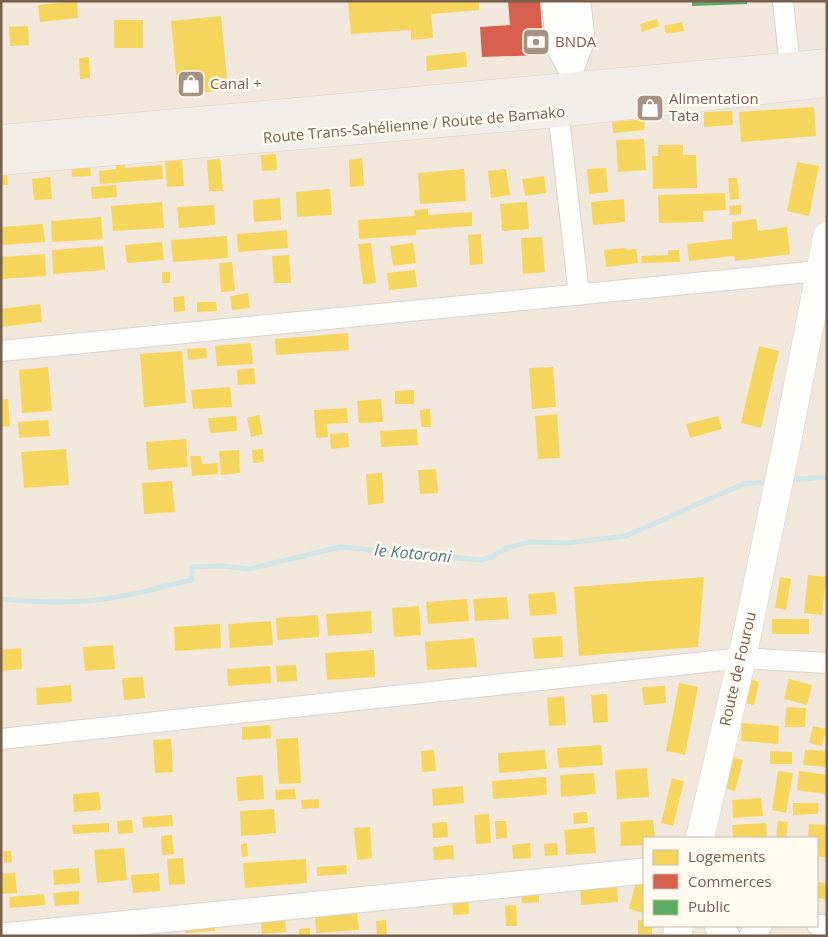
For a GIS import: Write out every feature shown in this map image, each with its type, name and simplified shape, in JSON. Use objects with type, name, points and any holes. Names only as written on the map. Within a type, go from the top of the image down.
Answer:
[{"type":"highway","name":"Route Trans-Sahélienne / Route de Bamako","points":[[1,161],[827,63]]},
{"type":"highway","name":"Route Trans-Sahélienne / Route de Bamako","points":[[1,139],[567,94],[827,83]]},
{"type":"main road","name":"Route de Fourou","points":[[700,837],[742,658],[774,500],[820,298],[819,271],[827,236]]},
{"type":"street","points":[[554,1],[567,94],[579,295]]},
{"type":"street","points":[[567,94],[582,40],[578,1]]},
{"type":"street","points":[[782,1],[790,67]]},
{"type":"street","points":[[1,351],[819,271]]},
{"type":"street","points":[[1,738],[742,658],[827,663]]},
{"type":"street","points":[[3,936],[643,871]]},
{"type":"street","points":[[718,927],[727,936]]},
{"type":"street","points":[[749,936],[755,928],[758,927]]},
{"type":"shaded area","points":[[1,1],[827,1],[827,936],[1,936]]},
{"type":"building: Logements","points":[[77,1],[78,18],[40,22],[38,5]]},
{"type":"building: Logements","points":[[348,1],[479,1],[479,10],[431,14],[433,38],[411,40],[411,30],[351,34]]},
{"type":"building: Logements","points":[[221,16],[228,90],[178,95],[171,21]]},
{"type":"building: Logements","points":[[657,19],[659,26],[642,32],[640,24]]},
{"type":"building: Logements","points":[[114,20],[143,20],[143,48],[114,48]]},
{"type":"building: Logements","points":[[682,22],[684,31],[666,34],[664,26]]},
{"type":"building: Logements","points":[[28,26],[29,45],[10,46],[9,27]]},
{"type":"building: Logements","points":[[466,52],[467,67],[427,71],[426,56]]},
{"type":"building: Logements","points":[[89,57],[90,78],[80,79],[79,58]]},
{"type":"building: Logements","points":[[814,107],[816,136],[741,142],[739,112]]},
{"type":"building: Logements","points":[[732,111],[733,125],[704,127],[704,112]]},
{"type":"building: Logements","points":[[645,119],[644,130],[613,133],[612,122]]},
{"type":"building: Logements","points":[[644,139],[646,170],[618,172],[616,140]]},
{"type":"building: Logements","points":[[658,145],[683,145],[683,155],[696,155],[697,188],[653,189],[652,156],[658,156]]},
{"type":"building: Logements","points":[[276,154],[277,170],[262,171],[261,155]]},
{"type":"building: Logements","points":[[362,158],[364,186],[350,187],[349,160]]},
{"type":"building: Logements","points":[[125,159],[125,168],[162,165],[163,179],[100,184],[99,171],[116,169],[116,160]]},
{"type":"building: Logements","points":[[220,159],[223,191],[209,191],[207,160]]},
{"type":"building: Logements","points":[[89,160],[91,176],[72,177],[71,161]]},
{"type":"building: Logements","points":[[182,160],[184,186],[167,187],[165,161]]},
{"type":"building: Logements","points":[[797,162],[819,166],[809,216],[787,211]]},
{"type":"building: Logements","points":[[1,164],[6,164],[8,185],[1,185]]},
{"type":"building: Logements","points":[[606,168],[608,192],[589,194],[587,169]]},
{"type":"building: Logements","points":[[464,169],[466,201],[420,204],[418,173]]},
{"type":"building: Logements","points":[[506,169],[510,195],[491,198],[488,171]]},
{"type":"building: Logements","points":[[544,176],[546,193],[525,196],[522,179]]},
{"type":"building: Logements","points":[[50,177],[52,199],[34,200],[32,179]]},
{"type":"building: Logements","points":[[728,178],[737,178],[739,199],[730,200]]},
{"type":"building: Logements","points":[[116,185],[117,197],[92,199],[91,187]]},
{"type":"building: Logements","points":[[330,189],[332,215],[297,217],[296,192]]},
{"type":"building: Logements","points":[[725,193],[726,210],[703,211],[704,222],[659,223],[658,195]]},
{"type":"building: Logements","points":[[280,198],[281,220],[254,222],[253,200]]},
{"type":"building: Logements","points":[[624,199],[625,222],[593,225],[591,202]]},
{"type":"building: Logements","points":[[162,202],[164,228],[113,231],[111,206]]},
{"type":"building: Logements","points":[[527,202],[529,229],[502,231],[500,204]]},
{"type":"building: Logements","points":[[214,205],[215,225],[179,228],[177,207]]},
{"type":"building: Logements","points":[[741,205],[741,214],[730,215],[729,206]]},
{"type":"building: Logements","points":[[428,209],[428,215],[472,212],[472,226],[416,230],[416,235],[359,239],[358,220],[415,216],[414,210]]},
{"type":"building: Logements","points":[[101,217],[103,239],[52,242],[51,221]]},
{"type":"building: Logements","points":[[756,219],[758,231],[787,227],[790,254],[735,261],[734,256],[689,261],[687,244],[732,239],[732,222]]},
{"type":"building: Logements","points":[[43,224],[45,242],[1,245],[1,227]]},
{"type":"building: Logements","points":[[287,230],[288,248],[238,252],[237,234]]},
{"type":"building: Logements","points":[[481,234],[483,264],[470,265],[468,235]]},
{"type":"building: Logements","points":[[227,236],[228,258],[173,262],[171,240]]},
{"type":"building: Logements","points":[[542,237],[545,272],[523,274],[521,238]]},
{"type":"building: Logements","points":[[162,242],[164,260],[127,263],[125,245]]},
{"type":"building: Logements","points":[[371,243],[376,283],[363,284],[358,244]]},
{"type":"building: Logements","points":[[413,243],[416,263],[393,266],[390,246]]},
{"type":"building: Logements","points":[[103,246],[105,270],[53,274],[52,250]]},
{"type":"building: Logements","points":[[625,248],[626,250],[636,249],[638,263],[606,267],[604,250]]},
{"type":"building: Logements","points":[[668,250],[679,250],[680,262],[642,263],[641,256],[668,255]]},
{"type":"building: Logements","points":[[45,254],[46,276],[1,279],[1,257]]},
{"type":"building: Logements","points":[[289,255],[291,283],[274,283],[272,256]]},
{"type":"building: Logements","points":[[232,262],[235,291],[221,292],[219,263]]},
{"type":"building: Logements","points":[[415,270],[417,287],[389,290],[387,273]]},
{"type":"building: Logements","points":[[162,272],[170,272],[170,283],[162,283]]},
{"type":"building: Logements","points":[[248,293],[250,308],[232,310],[230,296]]},
{"type":"building: Logements","points":[[184,296],[185,311],[174,312],[173,297]]},
{"type":"building: Logements","points":[[197,302],[216,302],[217,311],[197,312]]},
{"type":"building: Logements","points":[[40,304],[42,322],[1,327],[1,309]]},
{"type":"building: Logements","points":[[348,333],[349,350],[276,355],[275,339]]},
{"type":"building: Logements","points":[[251,343],[253,364],[217,366],[215,346]]},
{"type":"building: Logements","points":[[759,346],[779,351],[761,428],[741,423]]},
{"type":"building: Logements","points":[[206,348],[207,358],[188,360],[187,349]]},
{"type":"building: Logements","points":[[182,351],[186,403],[144,407],[140,354]]},
{"type":"building: Logements","points":[[48,367],[52,411],[22,413],[19,370]]},
{"type":"building: Logements","points":[[553,367],[556,407],[532,409],[529,368]]},
{"type":"building: Logements","points":[[254,368],[255,384],[238,385],[237,370]]},
{"type":"building: Logements","points":[[230,387],[232,407],[193,409],[191,390]]},
{"type":"building: Logements","points":[[414,390],[414,404],[395,404],[395,391]]},
{"type":"building: Logements","points":[[8,399],[10,426],[1,427],[1,400]]},
{"type":"building: Logements","points":[[381,399],[383,422],[359,423],[357,401]]},
{"type":"building: Logements","points":[[347,408],[348,423],[327,424],[328,437],[316,438],[314,410]]},
{"type":"building: Logements","points":[[430,409],[431,427],[421,427],[420,410]]},
{"type":"building: Logements","points":[[557,414],[560,458],[538,459],[535,416]]},
{"type":"building: Logements","points":[[259,415],[263,434],[251,437],[247,418]]},
{"type":"building: Logements","points":[[236,416],[237,431],[210,433],[208,418]]},
{"type":"building: Logements","points":[[718,416],[722,429],[690,438],[686,424]]},
{"type":"building: Logements","points":[[48,420],[50,436],[19,438],[18,422]]},
{"type":"building: Logements","points":[[417,429],[418,445],[381,447],[380,431]]},
{"type":"building: Logements","points":[[348,433],[349,447],[331,449],[330,434]]},
{"type":"building: Logements","points":[[186,439],[188,467],[148,470],[146,442]]},
{"type":"building: Logements","points":[[66,449],[69,485],[24,488],[21,452]]},
{"type":"building: Logements","points":[[263,449],[264,462],[253,463],[252,450]]},
{"type":"building: Logements","points":[[239,450],[240,473],[221,475],[219,451]]},
{"type":"building: Logements","points":[[190,456],[201,456],[202,464],[217,463],[218,474],[192,476]]},
{"type":"building: Logements","points":[[436,469],[438,493],[420,494],[418,470]]},
{"type":"building: Logements","points":[[382,473],[384,503],[368,505],[366,474]]},
{"type":"building: Logements","points":[[172,481],[175,512],[144,514],[142,483]]},
{"type":"building: Logements","points":[[808,575],[826,577],[822,615],[804,613]]},
{"type":"building: Logements","points":[[704,577],[698,647],[579,656],[574,587]]},
{"type":"building: Logements","points":[[780,577],[791,579],[786,610],[775,608]]},
{"type":"building: Logements","points":[[555,592],[557,614],[530,616],[528,594]]},
{"type":"building: Logements","points":[[507,597],[509,619],[475,621],[473,599]]},
{"type":"building: Logements","points":[[467,599],[469,621],[428,624],[426,602]]},
{"type":"building: Logements","points":[[419,606],[421,635],[394,637],[392,608]]},
{"type":"building: Logements","points":[[371,611],[372,633],[328,636],[326,614]]},
{"type":"building: Logements","points":[[318,615],[319,637],[277,640],[276,618]]},
{"type":"building: Logements","points":[[772,619],[809,619],[809,634],[772,634]]},
{"type":"building: Logements","points":[[271,621],[273,645],[230,648],[228,624]]},
{"type":"building: Logements","points":[[220,624],[221,648],[175,651],[174,627]]},
{"type":"building: Logements","points":[[562,636],[563,657],[534,659],[532,638]]},
{"type":"building: Logements","points":[[474,638],[477,667],[427,670],[425,642]]},
{"type":"building: Logements","points":[[113,645],[115,669],[85,671],[83,647]]},
{"type":"building: Logements","points":[[21,648],[22,669],[1,671],[1,650]]},
{"type":"building: Logements","points":[[374,650],[375,677],[327,680],[325,653]]},
{"type":"building: Logements","points":[[296,665],[297,681],[277,682],[276,666]]},
{"type":"building: Logements","points":[[270,666],[271,683],[228,686],[227,669]]},
{"type":"building: Logements","points":[[143,677],[145,698],[124,700],[122,678]]},
{"type":"building: Logements","points":[[744,678],[759,682],[754,705],[738,702]]},
{"type":"building: Logements","points":[[789,679],[812,685],[807,705],[784,699]]},
{"type":"building: Logements","points":[[679,683],[698,687],[685,755],[666,751]]},
{"type":"building: Logements","points":[[71,685],[72,702],[37,705],[36,688]]},
{"type":"building: Logements","points":[[665,686],[666,703],[644,705],[642,687]]},
{"type":"building: Logements","points":[[607,694],[608,722],[593,723],[591,695]]},
{"type":"building: Logements","points":[[564,696],[566,725],[549,726],[547,698]]},
{"type":"building: Logements","points":[[786,707],[806,708],[805,727],[785,727]]},
{"type":"building: Logements","points":[[742,723],[779,726],[778,744],[741,741]]},
{"type":"building: Logements","points":[[270,725],[271,738],[242,740],[242,727]]},
{"type":"building: Logements","points":[[813,726],[826,729],[822,746],[809,743]]},
{"type":"building: Logements","points":[[298,738],[301,783],[279,784],[276,739]]},
{"type":"building: Logements","points":[[171,739],[173,772],[155,773],[153,740]]},
{"type":"building: Logements","points":[[601,745],[603,765],[559,768],[557,748]]},
{"type":"building: Logements","points":[[434,750],[436,771],[422,772],[421,751]]},
{"type":"building: Logements","points":[[545,750],[547,769],[499,773],[498,753]]},
{"type":"building: Logements","points":[[805,750],[827,751],[827,767],[803,765]]},
{"type":"building: Logements","points":[[770,751],[792,752],[792,764],[770,764]]},
{"type":"building: Logements","points":[[729,756],[743,760],[735,791],[721,787]]},
{"type":"building: Logements","points":[[647,768],[649,797],[617,799],[615,770]]},
{"type":"building: Logements","points":[[778,771],[793,773],[786,813],[772,810]]},
{"type":"building: Logements","points":[[799,771],[827,775],[825,794],[797,790]]},
{"type":"building: Logements","points":[[594,773],[596,794],[561,797],[560,775]]},
{"type":"building: Logements","points":[[263,775],[264,799],[238,801],[236,777]]},
{"type":"building: Logements","points":[[546,777],[547,795],[493,799],[492,781]]},
{"type":"building: Logements","points":[[672,778],[684,781],[673,826],[661,823]]},
{"type":"building: Logements","points":[[463,786],[464,803],[433,806],[432,789]]},
{"type":"building: Logements","points":[[295,789],[296,799],[276,800],[275,790]]},
{"type":"building: Logements","points":[[99,792],[101,810],[74,812],[73,794]]},
{"type":"building: Logements","points":[[761,798],[763,816],[733,818],[732,800]]},
{"type":"building: Logements","points":[[319,799],[319,808],[302,809],[301,800]]},
{"type":"building: Logements","points":[[793,803],[818,803],[818,814],[793,815]]},
{"type":"building: Logements","points":[[274,809],[276,833],[241,836],[240,811]]},
{"type":"building: Logements","points":[[587,812],[588,823],[574,824],[573,813]]},
{"type":"building: Logements","points":[[489,814],[491,843],[476,844],[474,815]]},
{"type":"building: Logements","points":[[172,815],[173,826],[143,828],[142,817]]},
{"type":"building: Logements","points":[[132,820],[133,833],[118,834],[117,821]]},
{"type":"building: Logements","points":[[653,820],[655,837],[643,837],[643,845],[621,846],[620,822]]},
{"type":"building: Logements","points":[[495,821],[506,821],[507,838],[496,839]]},
{"type":"building: Logements","points":[[778,821],[788,822],[786,837],[776,837]]},
{"type":"building: Logements","points":[[447,822],[448,837],[433,838],[432,823]]},
{"type":"building: Logements","points":[[109,823],[109,832],[73,834],[72,825]]},
{"type":"building: Logements","points":[[766,823],[767,837],[733,837],[732,825]]},
{"type":"building: Logements","points":[[809,824],[827,825],[827,857],[818,857],[818,837],[808,837]]},
{"type":"building: Logements","points":[[370,827],[372,858],[357,860],[354,828]]},
{"type":"building: Logements","points":[[594,827],[596,853],[566,855],[564,830]]},
{"type":"building: Logements","points":[[172,835],[174,854],[162,855],[161,836]]},
{"type":"building: Logements","points":[[247,843],[248,856],[242,857],[241,844]]},
{"type":"building: Logements","points":[[530,843],[531,858],[513,859],[512,845]]},
{"type":"building: Logements","points":[[557,843],[558,855],[545,856],[544,844]]},
{"type":"building: Logements","points":[[453,845],[454,859],[434,860],[433,847]]},
{"type":"building: Logements","points":[[124,848],[127,880],[97,883],[94,850]]},
{"type":"building: Logements","points":[[3,851],[11,851],[12,862],[4,863]]},
{"type":"building: Logements","points":[[183,858],[185,884],[169,885],[167,859]]},
{"type":"building: Logements","points":[[306,859],[307,883],[245,888],[243,863]]},
{"type":"building: Logements","points":[[346,865],[347,874],[317,876],[317,867]]},
{"type":"building: Logements","points":[[79,868],[80,883],[54,885],[53,870]]},
{"type":"building: Logements","points":[[15,873],[17,893],[1,894],[1,874]]},
{"type":"building: Logements","points":[[159,873],[160,891],[133,893],[131,875]]},
{"type":"building: Logements","points":[[636,882],[643,884],[643,913],[629,909]]},
{"type":"building: Logements","points":[[818,882],[827,883],[827,899],[818,898]]},
{"type":"building: Logements","points":[[617,883],[618,902],[581,905],[580,885]]},
{"type":"building: Logements","points":[[539,890],[539,902],[522,903],[521,891]]},
{"type":"building: Logements","points":[[79,891],[79,904],[55,906],[53,893]]},
{"type":"building: Logements","points":[[44,894],[45,905],[10,908],[9,897]]},
{"type":"building: Logements","points":[[468,899],[469,914],[453,915],[452,900]]},
{"type":"building: Logements","points":[[516,905],[517,926],[506,926],[505,906]]},
{"type":"building: Logements","points":[[357,910],[359,930],[316,933],[315,913]]},
{"type":"building: Logements","points":[[285,920],[286,932],[262,934],[261,922]]},
{"type":"building: Logements","points":[[386,920],[387,936],[377,936],[376,921]]},
{"type":"building: Logements","points":[[638,920],[643,920],[643,927],[652,927],[652,934],[638,934]]},
{"type":"building: Logements","points":[[215,922],[215,931],[186,933],[186,924]]},
{"type":"building: Logements","points":[[310,928],[310,936],[299,936],[299,929]]},
{"type":"building: Commerces","points":[[508,1],[540,1],[544,55],[482,57],[480,27],[510,25]]},
{"type":"building: Public","points":[[692,1],[747,1],[747,4],[692,6]]},
{"type":"waterway","name":"le Kotoroni","points":[[788,480],[827,477]]},
{"type":"waterway","name":"le Kotoroni","points":[[1,599],[59,602],[103,599],[192,580],[192,567],[222,566],[249,569],[340,547],[481,560],[507,548],[531,542],[567,543],[626,536],[743,484],[769,482]]},
{"type":"place","name":"BNDA","points":[[536,42]]},
{"type":"place","name":"Canal +","points":[[191,84]]},
{"type":"place","name":"Alimentation Tata","points":[[650,108]]}]
